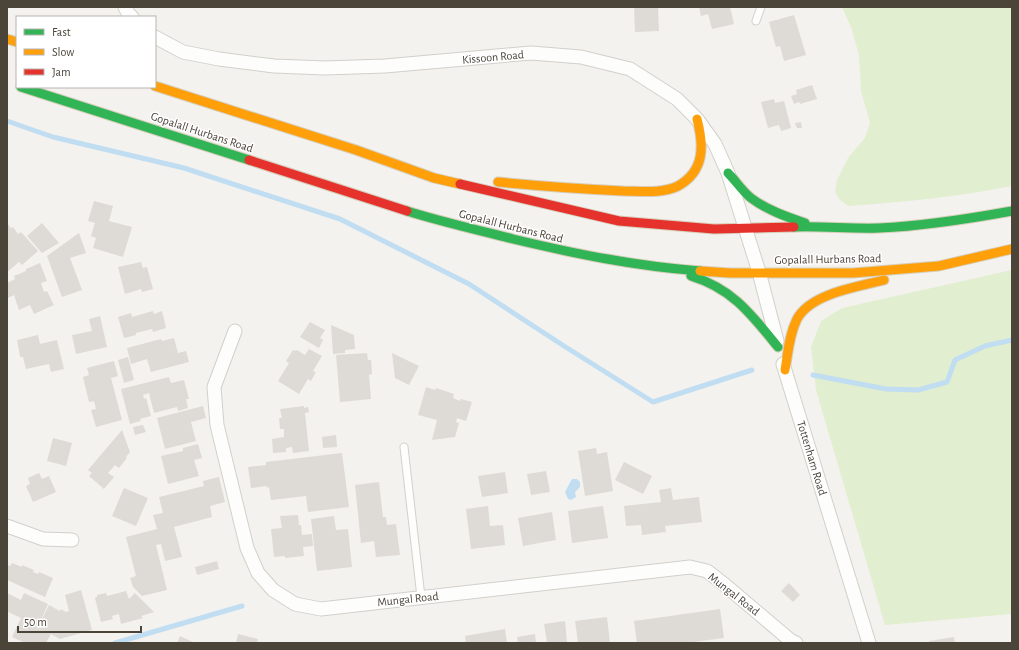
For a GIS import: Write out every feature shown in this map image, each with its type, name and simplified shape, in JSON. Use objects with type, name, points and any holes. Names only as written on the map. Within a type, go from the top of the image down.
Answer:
[{"type":"main road","points":[[156,86],[356,150],[434,178],[619,221],[714,229],[818,226],[879,228],[959,221],[1012,211]]},
{"type":"main road","name":"Gopalall Hurbans Road","points":[[24,88],[443,222],[555,249],[613,261],[730,273],[853,273],[939,266],[1012,249]]},
{"type":"main road","points":[[434,178],[610,190],[655,191],[670,189],[678,185],[690,175],[696,168],[702,155],[702,141],[697,119]]},
{"type":"main road","points":[[728,173],[750,197],[762,205],[785,217],[818,226]]},
{"type":"main road","points":[[643,265],[704,280],[725,291],[739,301],[778,347]]},
{"type":"main road","points":[[785,370],[792,332],[800,314],[808,306],[825,297],[939,266]]},
{"type":"street","points":[[125,7],[131,16]]},
{"type":"street","name":"Kissoon Road","points":[[156,38],[183,52],[219,60],[274,66],[325,68],[385,66],[530,53],[581,56],[630,69],[677,99],[697,119],[715,144],[728,173],[759,272]]},
{"type":"street","name":"Tottenham Road","points":[[759,272],[778,347],[868,643]]},
{"type":"street","name":"Mungal Road","points":[[235,331],[214,386],[217,425],[247,548],[258,573],[273,590],[295,604],[321,608],[690,567],[707,571],[790,640],[796,643]]},
{"type":"street","points":[[7,526],[43,539],[72,540]]},
{"type":"lane","points":[[756,21],[760,7]]},
{"type":"lane","points":[[404,447],[421,597]]},
{"type":"green space","points":[[842,7],[1012,7],[1012,186],[930,199],[889,203],[848,206],[839,199],[835,192],[837,180],[848,158],[865,138],[870,123],[861,91],[859,55],[851,27]]},
{"type":"green space","points":[[1012,270],[1012,614],[885,625],[816,390],[811,347],[821,321],[842,308]]},
{"type":"water","points":[[572,479],[577,479],[580,482],[580,487],[575,492],[576,497],[571,500],[568,499],[565,492]]},
{"type":"building","points":[[634,7],[658,7],[659,31],[635,32]]},
{"type":"building","points":[[699,7],[730,7],[734,24],[712,29],[708,14],[701,16]]},
{"type":"building","points":[[794,15],[806,55],[784,61],[780,46],[776,47],[769,22]]},
{"type":"building","points":[[812,85],[817,99],[800,104],[799,102],[794,104],[791,96],[797,94],[796,90]]},
{"type":"building","points":[[774,99],[775,103],[784,101],[791,128],[781,131],[779,125],[768,128],[761,102]]},
{"type":"building","points":[[801,122],[802,128],[797,128],[795,123]]},
{"type":"building","points":[[94,201],[113,206],[109,221],[132,227],[123,257],[93,248],[96,238],[91,236],[95,223],[88,221]]},
{"type":"building","points":[[7,223],[11,228],[13,227],[18,234],[21,232],[38,251],[22,265],[19,262],[7,272]]},
{"type":"building","points":[[42,223],[59,243],[42,253],[27,236]]},
{"type":"building","points":[[79,233],[86,253],[70,258],[82,290],[62,297],[47,256]]},
{"type":"building","points":[[141,262],[143,268],[147,267],[153,289],[142,292],[141,289],[125,294],[118,267]]},
{"type":"building","points":[[40,263],[47,281],[41,283],[44,292],[47,291],[54,305],[34,314],[30,305],[19,310],[14,295],[8,298],[7,283],[15,279],[14,276]]},
{"type":"building","points":[[153,311],[154,314],[162,311],[166,328],[153,332],[152,329],[124,338],[118,317],[131,313],[132,317]]},
{"type":"building","points":[[100,316],[107,347],[76,354],[72,335],[92,331],[89,319]]},
{"type":"building","points":[[310,322],[325,330],[320,338],[323,340],[319,348],[300,337]]},
{"type":"building","points":[[331,325],[354,335],[355,349],[345,350],[345,353],[333,354]]},
{"type":"building","points":[[38,335],[40,344],[57,340],[64,369],[51,372],[49,364],[26,369],[23,357],[20,357],[17,340]]},
{"type":"building","points":[[174,338],[178,353],[186,351],[189,362],[151,372],[147,359],[131,364],[127,348],[161,339],[162,341]]},
{"type":"building","points":[[309,349],[322,356],[313,371],[316,372],[311,381],[308,379],[299,394],[278,381],[289,363],[286,361],[293,350],[297,350],[305,355]]},
{"type":"building","points":[[367,353],[368,360],[371,360],[372,374],[369,375],[371,399],[340,402],[336,355]]},
{"type":"building","points":[[392,353],[419,366],[409,385],[395,378]]},
{"type":"building","points":[[128,357],[134,380],[124,383],[118,360]]},
{"type":"building","points":[[114,361],[118,376],[111,378],[122,420],[96,427],[91,410],[96,409],[94,401],[89,402],[83,377],[89,375],[87,368]]},
{"type":"building","points":[[169,377],[171,383],[184,380],[189,399],[186,399],[188,408],[178,411],[177,407],[154,413],[149,393],[143,395],[144,399],[146,398],[151,416],[130,424],[121,389]]},
{"type":"building","points":[[426,387],[435,390],[436,388],[454,394],[453,398],[460,401],[461,399],[472,402],[466,421],[457,418],[456,422],[459,423],[455,437],[432,440],[437,420],[418,415]]},
{"type":"building","points":[[203,406],[206,418],[191,422],[196,441],[165,449],[157,418]]},
{"type":"building","points":[[304,406],[304,408],[308,407],[309,412],[305,413],[309,451],[293,453],[292,447],[286,448],[286,452],[273,453],[272,439],[284,437],[284,429],[280,429],[279,418],[282,418],[280,409]]},
{"type":"building","points":[[143,425],[146,432],[135,435],[133,427]]},
{"type":"building","points":[[122,430],[130,452],[119,468],[115,465],[108,473],[114,477],[104,489],[89,476],[92,473],[88,470]]},
{"type":"building","points":[[336,435],[337,447],[323,448],[322,437]]},
{"type":"building","points":[[53,438],[72,443],[66,466],[47,461]]},
{"type":"building","points":[[198,444],[202,458],[194,460],[199,476],[168,484],[161,456],[183,451],[183,448]]},
{"type":"building","points":[[596,448],[597,454],[607,452],[613,491],[585,496],[578,451]]},
{"type":"building","points":[[342,453],[349,507],[308,512],[306,496],[271,500],[269,487],[251,488],[248,467],[266,465],[266,462]]},
{"type":"building","points":[[624,462],[652,476],[643,494],[615,480]]},
{"type":"building","points":[[546,471],[550,492],[531,495],[527,474]]},
{"type":"building","points":[[505,472],[508,493],[482,497],[478,476]]},
{"type":"building","points":[[39,473],[42,479],[49,476],[56,492],[33,502],[26,486],[30,484],[28,478]]},
{"type":"building","points":[[219,477],[225,502],[210,506],[212,517],[174,527],[182,557],[165,561],[161,544],[156,545],[167,590],[142,596],[133,587],[130,578],[136,576],[126,537],[157,529],[153,515],[163,513],[159,497],[204,486],[203,481]]},
{"type":"building","points":[[379,482],[383,517],[386,517],[387,525],[396,524],[400,555],[376,557],[374,541],[361,543],[355,485]]},
{"type":"building","points":[[124,488],[148,498],[136,526],[112,516]]},
{"type":"building","points":[[671,488],[673,500],[699,497],[702,522],[665,526],[666,532],[642,535],[641,525],[626,526],[624,506],[661,502],[659,490]]},
{"type":"building","points":[[488,506],[490,526],[503,525],[505,545],[471,549],[466,509]]},
{"type":"building","points":[[603,506],[608,538],[572,543],[568,511]]},
{"type":"building","points":[[552,512],[556,540],[523,546],[518,518]]},
{"type":"building","points":[[298,515],[302,535],[312,534],[313,546],[303,547],[304,556],[285,558],[285,556],[274,557],[271,529],[282,528],[280,516]]},
{"type":"building","points":[[334,516],[336,530],[348,529],[352,567],[317,571],[311,519]]},
{"type":"building","points":[[217,561],[219,569],[197,575],[195,567]]},
{"type":"building","points":[[12,563],[22,567],[22,565],[34,570],[33,572],[38,574],[39,572],[53,578],[45,597],[7,580],[7,565],[10,566]]},
{"type":"building","points":[[789,583],[800,595],[793,602],[781,591]]},
{"type":"building","points":[[81,590],[92,630],[60,639],[51,634],[46,643],[25,643],[12,637],[21,618],[8,612],[7,616],[7,593],[21,600],[24,593],[48,604],[36,631],[49,605],[60,611],[61,609],[66,612],[69,611],[65,595]]},
{"type":"building","points":[[126,591],[129,599],[135,593],[154,612],[141,616],[143,618],[121,624],[119,614],[112,616],[113,619],[101,622],[95,598],[97,595],[106,593],[107,596]]},
{"type":"building","points":[[720,609],[724,638],[686,643],[637,643],[634,621]]},
{"type":"building","points":[[607,617],[610,643],[578,643],[575,621]]},
{"type":"building","points":[[565,621],[567,643],[547,643],[544,624]]},
{"type":"building","points":[[505,629],[507,643],[466,643],[465,636]]},
{"type":"building","points":[[238,634],[258,639],[257,643],[236,643]]},
{"type":"building","points":[[535,634],[536,643],[518,643],[517,637]]},
{"type":"building","points":[[180,636],[195,643],[177,643]]},
{"type":"building","points":[[954,637],[955,643],[929,643],[929,641]]},
{"type":"waterway","points":[[7,121],[53,137],[184,168],[340,219],[469,284],[653,402],[752,370]]},
{"type":"waterway","points":[[813,375],[886,389],[918,390],[947,382],[955,360],[985,346],[1012,340]]},
{"type":"waterway","points":[[115,643],[242,606]]},
{"type":"traffic: fast","points":[[24,88],[249,160]]},
{"type":"traffic: fast","points":[[728,173],[745,192],[757,202],[777,213],[805,223]]},
{"type":"traffic: fast","points":[[407,211],[560,250],[629,263],[700,271]]},
{"type":"traffic: fast","points":[[794,227],[868,228],[913,226],[1012,211]]},
{"type":"traffic: fast","points":[[691,276],[706,281],[730,295],[750,313],[778,347]]},
{"type":"traffic: slow","points":[[7,39],[16,42]]},
{"type":"traffic: slow","points":[[156,86],[356,150],[434,178],[460,184]]},
{"type":"traffic: slow","points":[[498,182],[623,191],[651,192],[672,189],[687,180],[698,165],[701,138],[697,119]]},
{"type":"traffic: slow","points":[[700,271],[730,273],[853,273],[939,266],[1012,249]]},
{"type":"traffic: slow","points":[[785,370],[792,331],[797,319],[804,310],[813,303],[836,292],[884,280]]},
{"type":"traffic: jam","points":[[249,160],[407,211]]},
{"type":"traffic: jam","points":[[460,184],[619,221],[714,229],[794,227]]}]
